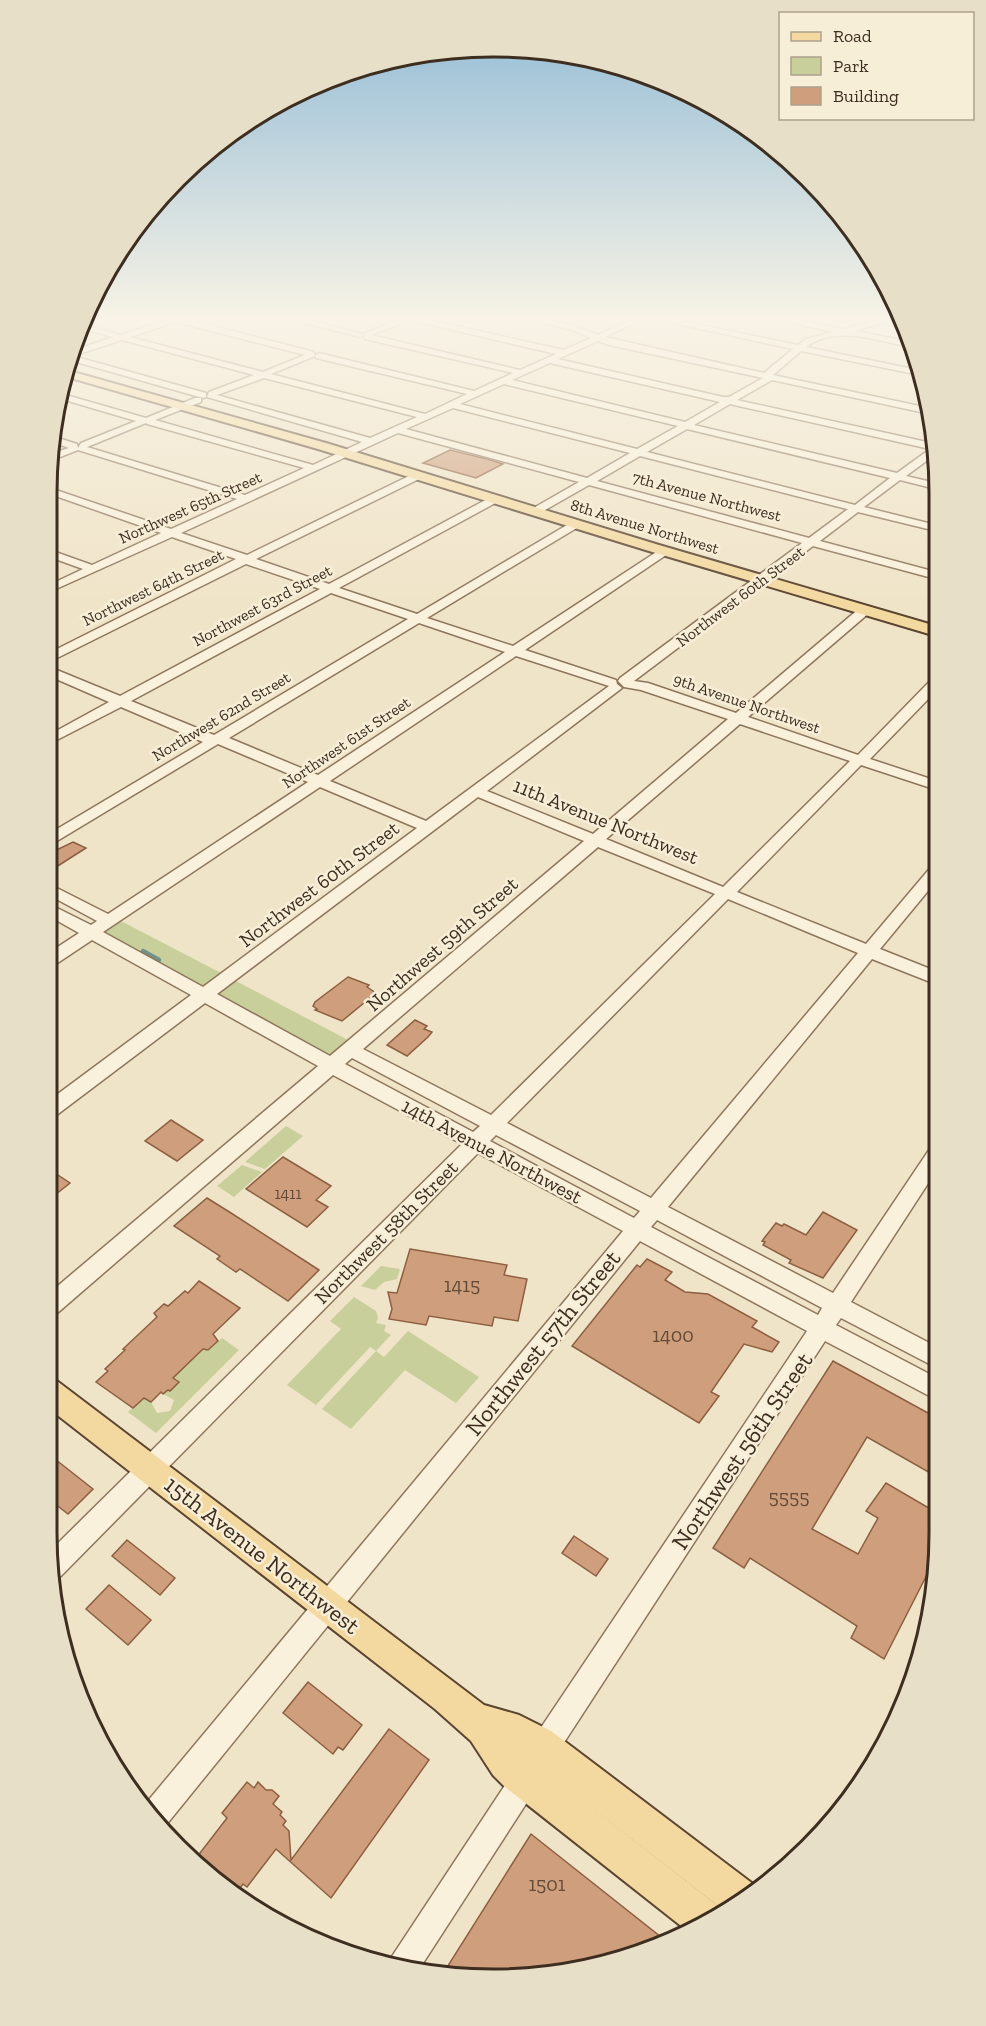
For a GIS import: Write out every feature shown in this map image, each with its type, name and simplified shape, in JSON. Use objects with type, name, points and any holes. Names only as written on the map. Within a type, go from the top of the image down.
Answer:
[{"type":"main road","name":"8th Avenue Northwest","points":[[199,413],[929,629]]},
{"type":"main road","name":"15th Avenue Northwest","points":[[57,1398],[476,1721],[491,1738],[506,1762],[525,1780],[700,1917]]},
{"type":"main road","name":"15th Avenue Northwest","points":[[476,1721],[519,1733],[544,1748],[736,1895]]},
{"type":"street","points":[[117,413],[314,468]]},
{"type":"street","points":[[59,455],[167,413]]},
{"type":"street","points":[[267,413],[373,442]]},
{"type":"street","points":[[410,413],[427,417]]},
{"type":"street","name":"Northwest 65th Street","points":[[57,585],[437,413]]},
{"type":"street","points":[[483,413],[929,526]]},
{"type":"street","points":[[631,413],[929,484]]},
{"type":"street","points":[[534,512],[709,413]]},
{"type":"street","points":[[780,413],[926,446]]},
{"type":"street","name":"7th Avenue Northwest","points":[[399,430],[929,574]]},
{"type":"street","points":[[60,441],[247,499]]},
{"type":"street","name":"Northwest 60th Street","points":[[57,1104],[927,455]]},
{"type":"street","name":"Northwest 64th Street","points":[[57,654],[417,476]]},
{"type":"street","name":"9th Avenue Northwest","points":[[57,493],[515,651],[620,684],[643,687],[929,783]]},
{"type":"street","name":"Northwest 63rd Street","points":[[57,735],[495,500]]},
{"type":"street","name":"Northwest 62nd Street","points":[[57,834],[576,524]]},
{"type":"street","name":"Northwest 61st Street","points":[[57,955],[665,551]]},
{"type":"street","points":[[57,556],[93,569]]},
{"type":"street","name":"Northwest 59th Street","points":[[57,1299],[865,610]]},
{"type":"street","points":[[57,675],[205,738],[216,740],[319,781],[429,828]]},
{"type":"street","name":"Northwest 58th Street","points":[[58,1561],[929,689]]},
{"type":"street","name":"11th Avenue Northwest","points":[[478,792],[929,975]]},
{"type":"street","name":"Northwest 57th Street","points":[[158,1812],[637,1229],[929,880]]},
{"type":"street","points":[[57,894],[109,921]]},
{"type":"street","name":"14th Avenue Northwest","points":[[57,914],[314,1056],[929,1386]]},
{"type":"street","name":"14th Avenue Northwest","points":[[351,1050],[929,1354]]},
{"type":"street","name":"Northwest 56th Street","points":[[544,1748],[929,1166]]},
{"type":"street","points":[[406,1961],[525,1780]]},
{"type":"green space","points":[[119,920],[223,974],[207,985],[197,986],[103,933]]},
{"type":"green space","points":[[234,980],[350,1041],[334,1054],[324,1055],[219,995],[222,989]]},
{"type":"green space","points":[[286,1126],[303,1136],[265,1169],[245,1162]]},
{"type":"green space","points":[[242,1165],[262,1172],[234,1197],[217,1186]]},
{"type":"green space","points":[[381,1266],[400,1269],[397,1279],[384,1282],[375,1290],[361,1286]]},
{"type":"green space","points":[[354,1297],[376,1311],[378,1318],[376,1323],[386,1325],[384,1331],[391,1335],[376,1351],[370,1347],[316,1405],[287,1385],[341,1329],[330,1321]]},
{"type":"green space","points":[[408,1331],[479,1377],[456,1403],[405,1370],[351,1429],[322,1409],[376,1351],[384,1357]]},
{"type":"green space","points":[[222,1338],[239,1350],[156,1433],[128,1412],[144,1398],[151,1402],[157,1413],[170,1411],[174,1400],[163,1394],[179,1383],[173,1378],[199,1348],[208,1350]]},
{"type":"building","points":[[450,450],[503,464],[476,478],[423,463]]},
{"type":"building","points":[[73,842],[86,848],[57,866],[57,850]]},
{"type":"building","points":[[348,977],[369,985],[367,987],[376,993],[342,1021],[315,1010],[317,1009],[313,1006],[315,1002]]},
{"type":"building","points":[[415,1020],[427,1026],[424,1029],[432,1032],[407,1056],[387,1045]]},
{"type":"building","points":[[171,1120],[203,1140],[177,1161],[145,1141]]},
{"type":"building","points":[[283,1157],[331,1186],[316,1200],[328,1207],[307,1227],[246,1189]]},
{"type":"building","points":[[57,1174],[70,1183],[57,1193]]},
{"type":"building","points":[[207,1198],[319,1270],[288,1301],[240,1269],[236,1272],[217,1259],[220,1256],[174,1226]]},
{"type":"building","points":[[823,1212],[857,1230],[823,1278],[789,1263],[791,1260],[763,1245],[765,1242],[762,1241],[776,1223],[782,1226],[784,1224],[806,1235]]},
{"type":"building","points":[[410,1249],[507,1265],[504,1275],[527,1279],[518,1321],[494,1317],[492,1326],[429,1316],[426,1325],[389,1319],[392,1309],[388,1292],[397,1293]]},
{"type":"building","points":[[647,1259],[672,1272],[665,1280],[685,1292],[708,1294],[757,1321],[752,1327],[779,1342],[772,1352],[744,1344],[711,1392],[719,1396],[699,1423],[572,1346],[637,1265],[640,1267]]},
{"type":"building","points":[[199,1281],[240,1308],[213,1334],[218,1341],[208,1350],[203,1349],[173,1378],[179,1382],[170,1391],[163,1394],[161,1392],[151,1402],[144,1398],[133,1408],[96,1382],[108,1371],[105,1369],[125,1350],[123,1349],[157,1317],[154,1313],[164,1304],[168,1306],[185,1291],[188,1293]]},
{"type":"building","points":[[833,1361],[929,1414],[929,1472],[867,1437],[812,1529],[858,1554],[878,1518],[866,1511],[886,1483],[929,1508],[927,1575],[884,1659],[851,1638],[857,1626],[750,1558],[744,1568],[713,1548]]},
{"type":"building","points":[[57,1461],[93,1489],[68,1514],[57,1506]]},
{"type":"building","points":[[574,1536],[608,1559],[596,1576],[562,1553]]},
{"type":"building","points":[[127,1540],[175,1578],[160,1595],[112,1556]]},
{"type":"building","points":[[109,1585],[151,1620],[128,1645],[86,1609]]},
{"type":"building","points":[[308,1682],[362,1725],[343,1750],[338,1747],[333,1754],[283,1713]]},
{"type":"building","points":[[389,1729],[429,1760],[331,1898],[276,1849],[247,1887],[243,1884],[240,1888],[199,1854],[227,1818],[222,1813],[247,1782],[254,1788],[258,1782],[266,1790],[272,1790],[279,1796],[273,1804],[282,1812],[280,1815],[286,1821],[283,1825],[289,1831],[291,1860]]},
{"type":"building","points":[[531,1834],[660,1936],[606,1954],[550,1965],[493,1969],[448,1966]]},
{"type":"waterway","points":[[143,951],[159,960]]}]
